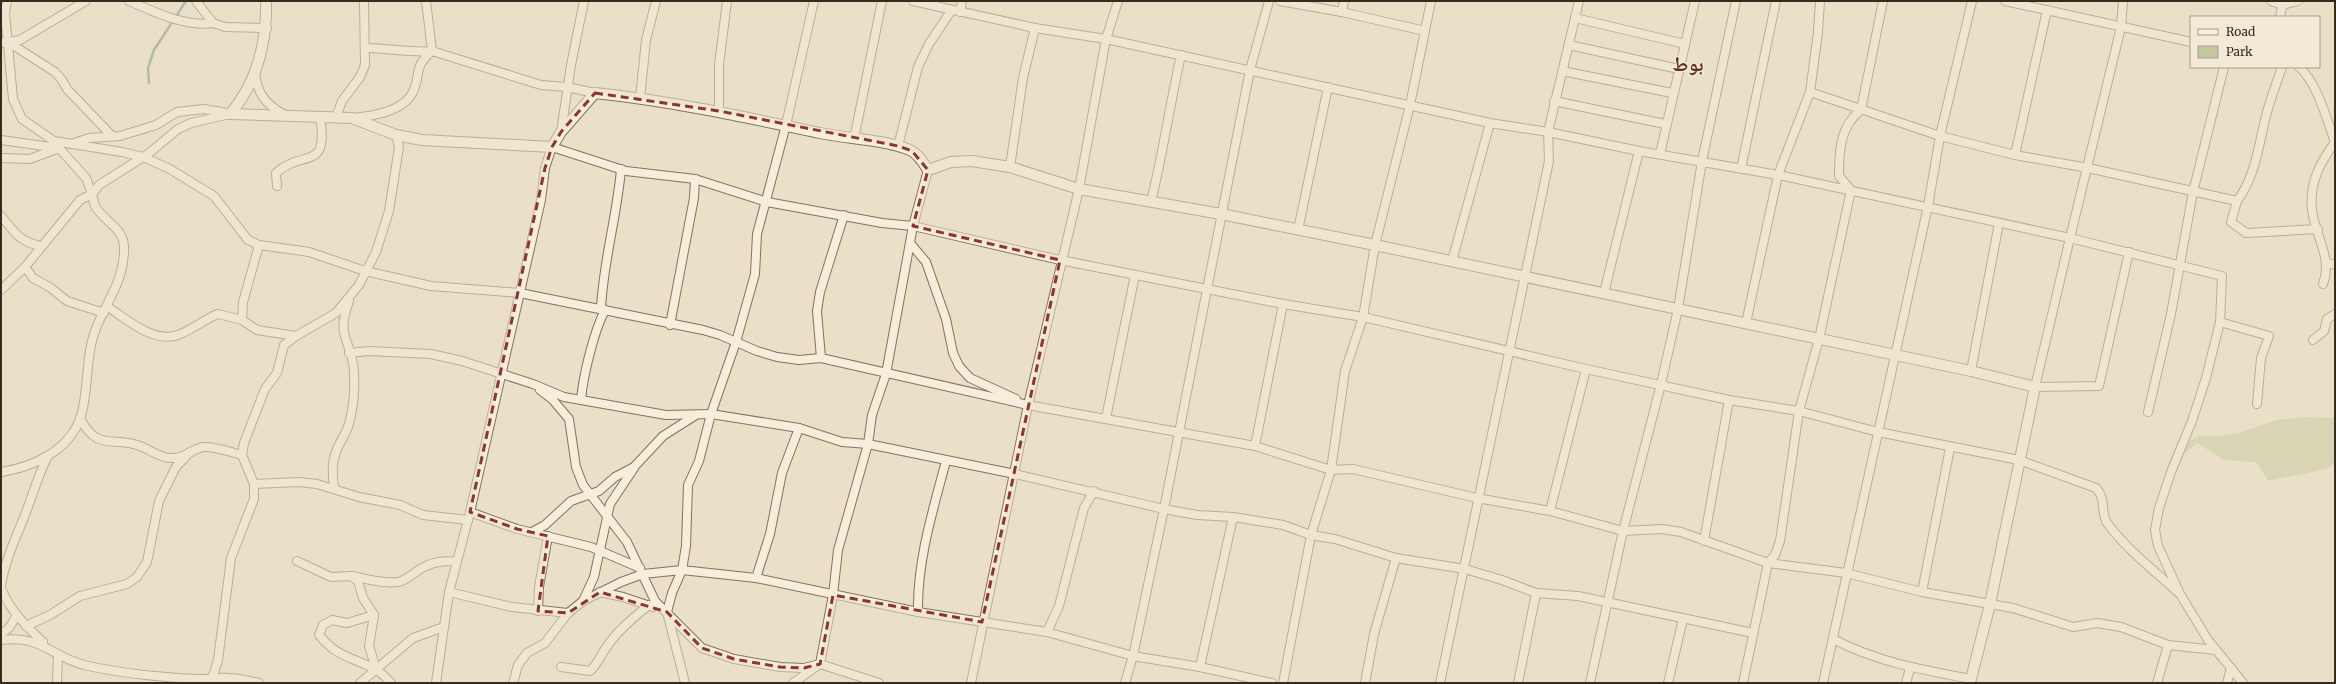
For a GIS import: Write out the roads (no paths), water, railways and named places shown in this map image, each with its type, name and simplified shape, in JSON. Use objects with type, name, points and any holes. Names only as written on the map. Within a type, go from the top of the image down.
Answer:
[{"type":"street","points":[[2,1],[5,13]]},
{"type":"street","points":[[7,1],[4,42],[13,99],[22,119],[54,142],[68,145],[94,147],[143,157],[168,168],[214,196],[248,240],[259,245],[309,252],[364,271],[431,286],[520,293],[714,333],[777,357],[800,360],[821,358],[886,374],[1028,405],[1106,418],[1179,434],[1255,446],[1331,470],[1353,468],[1477,498],[1550,511],[1623,531],[1662,529],[1681,532],[1768,564],[1846,573],[1922,592],[2013,608],[2073,627],[2098,623],[2121,627],[2168,645],[2216,650]]},
{"type":"street","points":[[4,42],[20,40],[86,1]]},
{"type":"street","points":[[129,1],[184,22],[203,24],[213,23],[225,27],[267,28]]},
{"type":"street","points":[[196,1],[213,23]]},
{"type":"street","points":[[1,290],[26,267],[41,246],[80,200],[92,194],[99,185],[110,176],[143,157],[178,129],[191,123],[230,114],[251,83],[267,28],[266,1]]},
{"type":"street","points":[[336,117],[342,101],[360,77],[365,65],[366,48],[363,19],[364,1]]},
{"type":"street","points":[[426,1],[432,51]]},
{"type":"street","points":[[561,132],[584,1]]},
{"type":"street","points":[[640,98],[646,40],[656,1]]},
{"type":"street","points":[[719,111],[719,65],[727,1]]},
{"type":"street","points":[[685,683],[667,612],[672,593],[682,570],[686,546],[688,485],[699,461],[711,414],[736,342],[755,274],[757,234],[767,202],[786,125],[814,1]]},
{"type":"street","points":[[854,139],[882,1]]},
{"type":"street","points":[[912,1],[951,11],[1035,28],[1106,39],[1490,123],[1548,132],[1639,151],[1778,175],[1928,206],[2179,263],[2222,276],[2220,322],[2206,378],[2192,421],[2170,472],[2159,508],[2155,530],[2158,546],[2180,594],[2216,650],[2243,683]]},
{"type":"street","points":[[960,12],[962,1]]},
{"type":"street","points":[[971,683],[982,622],[1015,474],[1028,405],[1060,260],[1079,189],[1106,39],[1118,1]]},
{"type":"street","points":[[1125,683],[1133,656],[1164,509],[1208,288],[1220,214],[1250,70],[1269,1]]},
{"type":"street","points":[[1280,1],[1342,12],[1426,31]]},
{"type":"street","points":[[1342,12],[1344,1]]},
{"type":"street","points":[[1283,683],[1311,535],[1331,470],[1345,371],[1363,317],[1375,245],[1410,105],[1431,1]]},
{"type":"street","points":[[1440,683],[1465,568],[1477,498],[1510,352],[1549,161],[1548,132],[1554,101],[1579,1]]},
{"type":"street","points":[[1660,154],[1672,93],[1695,1]]},
{"type":"street","points":[[1590,683],[1623,531],[1661,384],[1678,309],[1702,161],[1736,1]]},
{"type":"street","points":[[1741,169],[1776,1]]},
{"type":"street","points":[[1746,323],[1778,175],[1810,92],[1818,32],[1820,1]]},
{"type":"street","points":[[1850,190],[1838,176],[1844,132],[1850,118],[1861,110],[1883,1]]},
{"type":"street","points":[[1823,683],[1928,206],[1940,136],[1972,1]]},
{"type":"street","points":[[2005,1],[2190,42]]},
{"type":"street","points":[[1833,639],[1857,651],[1910,668],[1971,681],[1990,604],[2035,387],[2121,27],[2123,1]]},
{"type":"street","points":[[2271,1],[2282,3],[2298,1]]},
{"type":"street","points":[[2280,16],[2282,3]]},
{"type":"street","points":[[2015,155],[2047,10]]},
{"type":"street","points":[[898,146],[918,67],[929,44],[951,11]]},
{"type":"street","points":[[1575,18],[1685,44]]},
{"type":"street","points":[[1010,167],[1022,78],[1035,28]]},
{"type":"street","points":[[4,42],[54,72],[77,100],[112,136]]},
{"type":"street","points":[[1569,45],[1678,69]]},
{"type":"street","points":[[366,48],[394,49],[413,53],[432,51],[541,86],[568,87],[595,93],[640,98],[719,111],[854,139],[898,146],[912,151],[921,159],[928,170],[913,226],[886,374],[872,415],[868,444],[838,550],[833,595],[820,664],[797,682]]},
{"type":"street","points":[[1,158],[30,159],[89,138],[112,136],[156,125],[177,112],[204,109],[230,114],[352,118],[389,111],[401,104],[413,92],[420,61],[432,51]]},
{"type":"street","points":[[1150,202],[1161,162],[1168,112],[1181,55]]},
{"type":"street","points":[[2148,412],[2171,314],[2193,192],[2224,68]]},
{"type":"street","points":[[2282,68],[2265,119],[2255,166],[2245,191],[2237,201],[2230,222],[2246,233],[2318,229]]},
{"type":"street","points":[[2300,68],[2305,72],[2322,103],[2326,120],[2335,142],[2319,165],[2313,187],[2312,210],[2331,264],[2323,284]]},
{"type":"street","points":[[1562,71],[1672,93]]},
{"type":"street","points":[[254,72],[256,87],[262,97],[272,108],[286,116]]},
{"type":"street","points":[[1298,230],[1328,87]]},
{"type":"street","points":[[1810,92],[1940,136],[2015,155],[2088,168],[2237,201]]},
{"type":"street","points":[[436,683],[449,592],[469,516],[520,293],[541,200],[545,168],[552,147],[561,132],[595,93]]},
{"type":"street","points":[[1554,101],[1665,124]]},
{"type":"street","points":[[277,186],[276,173],[283,166],[312,158],[318,152],[322,143],[320,116]]},
{"type":"street","points":[[352,118],[396,135],[422,140],[552,147],[621,169],[694,179],[767,202],[913,226],[1060,260],[1283,304],[1363,317],[1586,369],[1661,384],[1729,400],[1799,411],[1878,432],[1950,448],[2019,460],[2096,488],[2102,495],[2105,520],[2120,540],[2180,594]]},
{"type":"street","points":[[1452,261],[1490,123]]},
{"type":"street","points":[[334,489],[332,465],[335,453],[349,424],[354,371],[343,334],[343,319],[351,296],[376,252],[389,211],[400,147],[396,135]]},
{"type":"street","points":[[1,140],[59,148],[86,178],[96,207],[121,236],[124,246],[122,270],[106,310],[97,327],[88,364],[80,418],[68,440],[48,456],[15,470],[1,472]]},
{"type":"street","points":[[1604,293],[1639,151]]},
{"type":"street","points":[[928,170],[950,162],[972,161],[1010,167],[1079,189],[1220,214],[1375,245],[1971,371],[2035,387],[2100,386],[2129,252]]},
{"type":"street","points":[[581,400],[582,384],[598,322],[603,310],[603,275],[616,213],[621,169]]},
{"type":"street","points":[[670,325],[694,198],[694,179]]},
{"type":"street","points":[[1744,683],[1768,564],[1775,554],[1780,541],[1799,411],[1819,339],[1850,190]]},
{"type":"street","points":[[821,358],[817,311],[820,292],[844,214]]},
{"type":"street","points":[[1,216],[18,237],[28,243],[41,246]]},
{"type":"street","points":[[1971,371],[1999,223]]},
{"type":"street","points":[[910,242],[926,262],[937,289],[953,353],[960,366],[970,378],[1028,405]]},
{"type":"street","points":[[242,320],[243,302],[259,245]]},
{"type":"street","points":[[26,267],[33,278],[51,288],[67,301],[106,310],[143,330],[156,334],[174,336],[218,314],[242,320],[257,330],[296,336]]},
{"type":"street","points":[[1106,418],[1135,274]]},
{"type":"street","points":[[212,679],[218,660],[231,558],[254,499],[254,484],[242,455],[244,443],[265,389],[277,372],[284,346],[296,336],[336,313],[351,296]]},
{"type":"street","points":[[1255,446],[1283,304]]},
{"type":"street","points":[[2313,340],[2324,331],[2327,319],[2335,314]]},
{"type":"street","points":[[2220,322],[2269,336],[2261,358],[2257,404]]},
{"type":"street","points":[[349,353],[369,351],[431,354],[462,361],[501,375],[533,384],[564,397],[666,415],[711,414],[800,428],[842,442],[868,444],[1015,474],[1057,485],[1094,491],[1197,516],[1233,517],[1283,525],[1311,535],[1335,539],[1396,558],[1465,568],[1536,593],[1578,596],[1753,633]]},
{"type":"street","points":[[1550,511],[1586,369]]},
{"type":"street","points":[[533,384],[552,399],[569,419],[576,467],[583,485],[607,514],[627,542],[655,601],[702,648],[734,659],[780,667],[804,668],[820,664],[879,683]]},
{"type":"street","points":[[1704,541],[1729,400]]},
{"type":"street","points":[[583,601],[594,577],[610,504],[634,467],[663,436],[697,414]]},
{"type":"street","points":[[80,418],[86,430],[97,438],[111,443],[139,445],[165,457],[176,459],[203,447],[242,455]]},
{"type":"street","points":[[756,578],[770,534],[782,473],[800,428]]},
{"type":"street","points":[[1922,592],[1950,448]]},
{"type":"street","points":[[26,626],[56,612],[80,596],[127,584],[137,577],[147,562],[159,501],[176,467],[190,452]]},
{"type":"street","points":[[1,585],[10,547],[23,520],[37,478],[48,456]]},
{"type":"street","points":[[918,612],[918,591],[921,568],[946,461]]},
{"type":"street","points":[[532,532],[545,525],[571,501],[599,491],[615,477],[634,467]]},
{"type":"street","points":[[254,484],[299,482],[317,484],[358,497],[400,506],[423,515],[469,516],[600,551],[641,571]]},
{"type":"street","points":[[1047,632],[1059,606],[1084,508],[1094,491]]},
{"type":"street","points":[[1200,667],[1233,517]]},
{"type":"street","points":[[538,611],[539,586],[548,536]]},
{"type":"street","points":[[1365,683],[1374,634],[1396,558]]},
{"type":"street","points":[[297,561],[331,577],[351,576],[385,583],[399,582],[413,575],[424,567],[442,561],[457,561]]},
{"type":"street","points":[[513,683],[518,665],[527,653],[545,643],[568,613],[583,601],[641,571],[682,570],[756,578],[918,612],[1047,632],[1133,656],[1200,667],[1272,683]]},
{"type":"street","points":[[351,576],[358,581],[363,598],[374,615],[369,646],[376,669]]},
{"type":"street","points":[[1,588],[8,604],[26,626],[50,649]]},
{"type":"street","points":[[449,592],[512,607],[538,611],[568,613]]},
{"type":"street","points":[[600,592],[667,612]]},
{"type":"street","points":[[1518,683],[1536,593]]},
{"type":"street","points":[[561,667],[590,671],[596,666],[606,647],[625,624],[649,606]]},
{"type":"street","points":[[1,634],[10,628],[17,615]]},
{"type":"street","points":[[374,615],[347,623],[332,620],[323,625],[319,635],[328,646],[341,656],[376,669],[392,683]]},
{"type":"street","points":[[1668,683],[1683,619]]},
{"type":"street","points":[[360,683],[413,638],[444,627]]},
{"type":"street","points":[[1,640],[12,639],[34,641],[58,654],[83,664],[114,670],[212,679],[229,678],[259,683]]},
{"type":"street","points":[[2158,683],[2168,645]]},
{"type":"street","points":[[58,654],[58,683]]},
{"type":"street","points":[[1906,683],[1910,668]]},
{"type":"street","points":[[2227,683],[2231,668]]},
{"type":"waterway","points":[[149,83],[148,68],[154,50],[186,1]]},
{"type":"district","name":"بوط","points":[[1688,63]]}]
